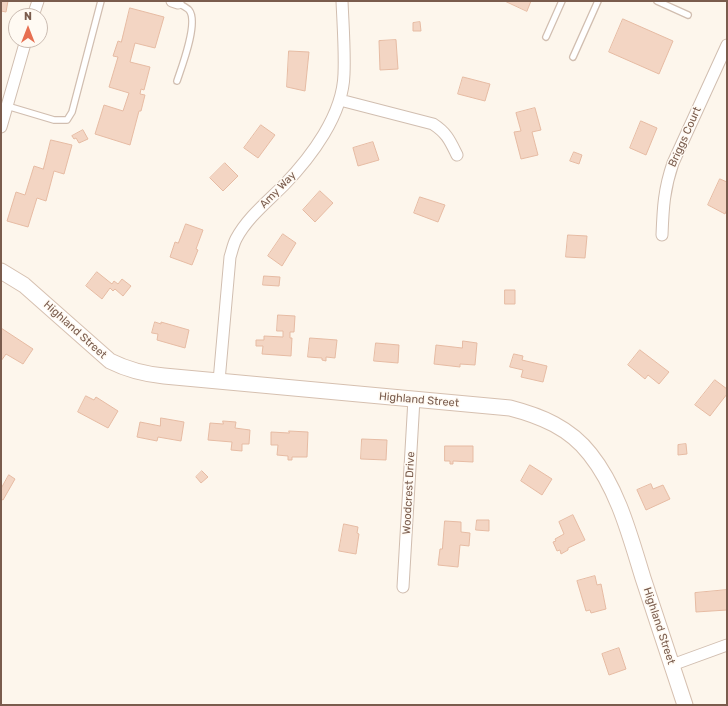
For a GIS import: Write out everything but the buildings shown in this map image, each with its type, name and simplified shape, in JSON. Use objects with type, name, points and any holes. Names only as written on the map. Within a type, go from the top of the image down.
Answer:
[{"type":"street","name":"Amy Way","points":[[218,381],[229,264],[236,240],[247,222],[300,167],[330,122],[340,100],[344,75],[342,1]]},
{"type":"street","name":"Briggs Court","points":[[662,235],[666,183],[673,163],[727,44]]},
{"type":"street","points":[[1,127],[24,48]]},
{"type":"street","points":[[340,100],[433,124],[442,130],[448,137],[457,155]]},
{"type":"street","name":"Highland Street","points":[[1,271],[24,285],[110,361],[125,368],[145,374],[498,407],[528,413],[563,429],[590,453],[608,483],[620,509],[685,705]]},
{"type":"street","name":"Woodcrest Drive","points":[[403,587],[414,399]]},
{"type":"street","points":[[672,665],[727,646]]},
{"type":"lane","points":[[7,106],[54,120],[67,120],[72,112],[101,1]]},
{"type":"lane","points":[[546,36],[562,1]]},
{"type":"lane","points":[[573,57],[598,1]]},
{"type":"lane","points":[[657,1],[688,15]]},
{"type":"lane","points":[[175,2],[188,10],[192,18],[192,28],[178,81]]}]
